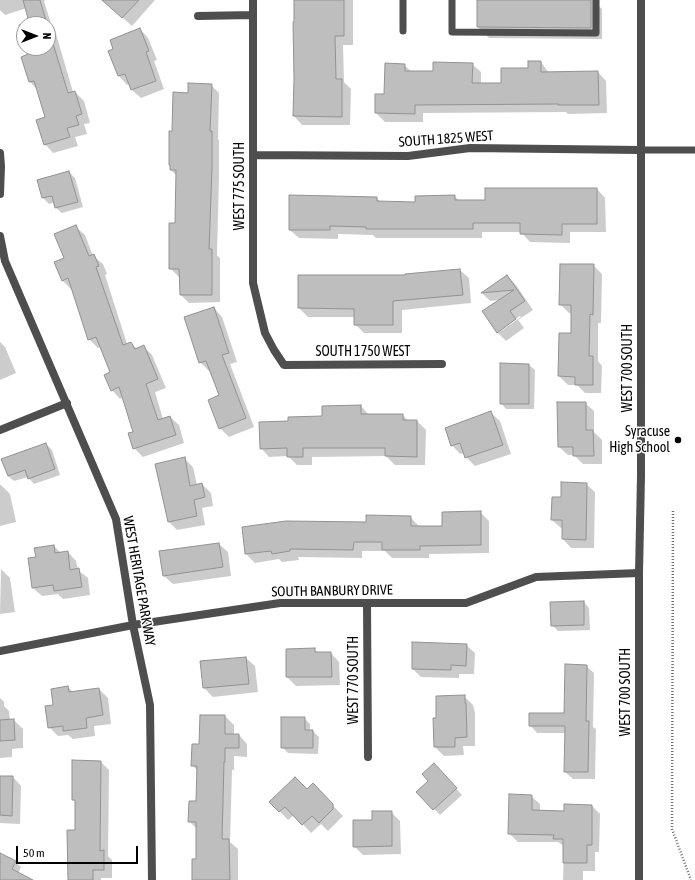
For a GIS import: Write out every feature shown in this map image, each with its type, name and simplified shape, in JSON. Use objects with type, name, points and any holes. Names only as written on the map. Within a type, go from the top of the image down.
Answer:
[{"type":"street","name":"WEST 775 SOUTH","points":[[253,0],[253,283],[265,333],[284,365]]},
{"type":"street","name":"WEST 700 SOUTH","points":[[639,880],[641,0]]},
{"type":"street","points":[[198,16],[253,15]]},
{"type":"street","name":"SOUTH 1825 WEST","points":[[253,155],[408,156],[470,148],[640,150]]},
{"type":"street","points":[[0,153],[0,194]]},
{"type":"street","name":"WEST HERITAGE PARKWAY","points":[[0,236],[5,261],[116,519],[133,625],[150,705],[152,880]]},
{"type":"street","name":"SOUTH 1750 WEST","points":[[284,365],[442,364]]},
{"type":"street","points":[[0,430],[67,403]]},
{"type":"street","name":"SOUTH BANBURY DRIVE","points":[[0,651],[133,625],[280,603],[466,603],[536,577],[639,573]]},
{"type":"street","name":"WEST 770 SOUTH","points":[[367,603],[368,758]]},
{"type":"lane","points":[[403,0],[403,31]]},
{"type":"lane","points":[[452,0],[452,32],[596,33],[596,0]]},
{"type":"lane","points":[[640,150],[695,150]]},
{"type":"path","points":[[673,511],[672,829],[691,880]]},
{"type":"building","points":[[23,0],[40,0],[45,16],[27,16]]},
{"type":"building","points":[[102,0],[139,0],[122,18]]},
{"type":"building","points":[[294,0],[344,0],[344,36],[335,36],[336,79],[342,79],[342,117],[293,116]]},
{"type":"building","points":[[477,0],[591,0],[591,28],[477,27]]},
{"type":"building","points":[[140,28],[149,51],[146,52],[156,81],[131,90],[125,74],[118,76],[108,51],[113,49],[110,40]]},
{"type":"building","points":[[56,53],[68,93],[75,91],[82,114],[76,116],[79,125],[67,128],[70,137],[44,145],[36,120],[45,117],[34,81],[29,82],[21,57],[56,56]]},
{"type":"building","points":[[528,61],[541,61],[541,72],[598,71],[599,105],[415,105],[415,114],[375,113],[375,94],[384,94],[385,63],[405,64],[405,71],[433,71],[433,62],[473,63],[472,83],[501,83],[501,68],[528,68]]},
{"type":"building","points":[[188,83],[212,84],[210,131],[212,131],[212,168],[209,249],[212,249],[212,295],[180,295],[179,269],[169,269],[169,223],[175,223],[176,170],[170,170],[169,165],[169,131],[172,131],[173,92],[188,93]]},
{"type":"building","points":[[69,171],[78,202],[55,208],[52,196],[42,198],[37,180]]},
{"type":"building","points":[[485,188],[597,188],[597,224],[562,224],[562,235],[520,234],[520,223],[473,223],[473,229],[366,229],[366,227],[330,226],[330,230],[289,230],[289,195],[377,197],[377,201],[415,202],[415,196],[455,195],[455,200],[485,200]]},
{"type":"building","points":[[76,225],[89,256],[94,254],[99,266],[96,267],[123,345],[131,342],[135,349],[144,345],[158,379],[146,384],[158,420],[170,416],[176,435],[133,449],[128,433],[133,432],[119,387],[111,391],[104,375],[110,372],[96,337],[88,340],[68,278],[62,281],[54,262],[64,258],[54,234]]},
{"type":"building","points":[[560,264],[594,264],[593,315],[590,314],[589,356],[593,356],[593,385],[575,385],[575,377],[558,376],[559,333],[571,333],[571,305],[559,305]]},
{"type":"building","points":[[460,269],[463,295],[393,301],[393,325],[354,325],[354,309],[298,308],[298,275],[405,275]]},
{"type":"building","points":[[507,275],[525,301],[510,311],[516,319],[497,333],[482,311],[514,290],[481,293]]},
{"type":"building","points":[[214,307],[229,353],[222,355],[246,418],[219,429],[208,400],[219,395],[206,361],[199,363],[184,317]]},
{"type":"building","points":[[500,363],[529,364],[529,404],[500,404]]},
{"type":"building","points":[[557,402],[586,402],[586,430],[593,430],[594,456],[573,456],[573,447],[558,447]]},
{"type":"building","points":[[361,405],[361,414],[403,414],[403,420],[417,420],[417,457],[385,456],[385,448],[303,448],[303,457],[287,457],[287,448],[260,449],[259,422],[288,421],[288,417],[322,416],[322,406]]},
{"type":"building","points":[[491,411],[503,445],[465,458],[460,443],[451,446],[445,428]]},
{"type":"building","points":[[46,443],[55,469],[28,479],[25,470],[8,476],[1,459]]},
{"type":"building","points":[[185,457],[190,486],[202,483],[205,497],[194,500],[197,516],[168,522],[155,464]]},
{"type":"building","points":[[561,482],[587,483],[586,540],[562,539],[562,520],[551,520],[552,497],[561,497]]},
{"type":"building","points":[[481,511],[481,545],[420,546],[420,550],[382,550],[382,542],[354,542],[353,550],[290,549],[290,551],[272,554],[271,551],[245,554],[242,527],[286,521],[366,522],[366,515],[411,516],[411,526],[442,526],[442,512]]},
{"type":"building","points":[[219,543],[223,567],[163,576],[159,551]]},
{"type":"building","points":[[54,545],[55,553],[68,551],[70,570],[79,568],[82,587],[54,591],[53,585],[32,588],[28,558],[36,557],[34,548]]},
{"type":"building","points":[[584,601],[584,625],[551,626],[550,602]]},
{"type":"building","points":[[412,642],[467,644],[466,666],[451,665],[451,670],[412,669]]},
{"type":"building","points":[[315,648],[315,652],[331,652],[332,677],[286,677],[286,649]]},
{"type":"building","points":[[246,657],[249,684],[203,688],[200,661]]},
{"type":"building","points":[[565,664],[587,665],[586,721],[589,721],[588,772],[564,772],[565,726],[529,726],[529,713],[564,713]]},
{"type":"building","points":[[68,686],[69,692],[99,688],[103,715],[86,718],[87,728],[63,731],[63,726],[48,728],[45,706],[53,705],[51,689]]},
{"type":"building","points":[[465,695],[467,737],[455,738],[455,747],[434,747],[433,718],[436,718],[436,696]]},
{"type":"building","points":[[200,715],[225,715],[225,734],[239,734],[239,748],[225,748],[224,762],[222,839],[229,839],[230,880],[192,880],[192,859],[196,859],[196,822],[188,822],[189,801],[196,801],[197,766],[191,766],[192,744],[199,744]]},
{"type":"building","points":[[281,717],[305,717],[305,730],[313,730],[313,748],[281,748]]},
{"type":"building","points":[[14,719],[15,740],[0,741],[0,720]]},
{"type":"building","points":[[72,760],[101,761],[100,851],[104,850],[104,870],[93,870],[93,880],[68,880],[67,830],[75,830],[75,800],[72,800]]},
{"type":"building","points":[[434,763],[457,788],[433,810],[416,792],[428,781],[422,774]]},
{"type":"building","points":[[0,776],[13,776],[12,816],[0,815]]},
{"type":"building","points":[[295,777],[307,789],[313,783],[333,804],[333,809],[319,823],[312,816],[302,825],[285,807],[279,812],[269,802]]},
{"type":"building","points":[[509,794],[532,795],[532,810],[564,811],[564,804],[592,805],[592,845],[587,845],[587,863],[563,863],[563,839],[553,839],[554,835],[508,834]]},
{"type":"building","points":[[372,811],[392,811],[392,846],[353,847],[353,820],[372,820]]},
{"type":"building","points":[[0,853],[16,861],[12,869],[33,880],[0,880]]},
{"type":"place","name":"Syracuse High School","points":[[678,440]]}]
